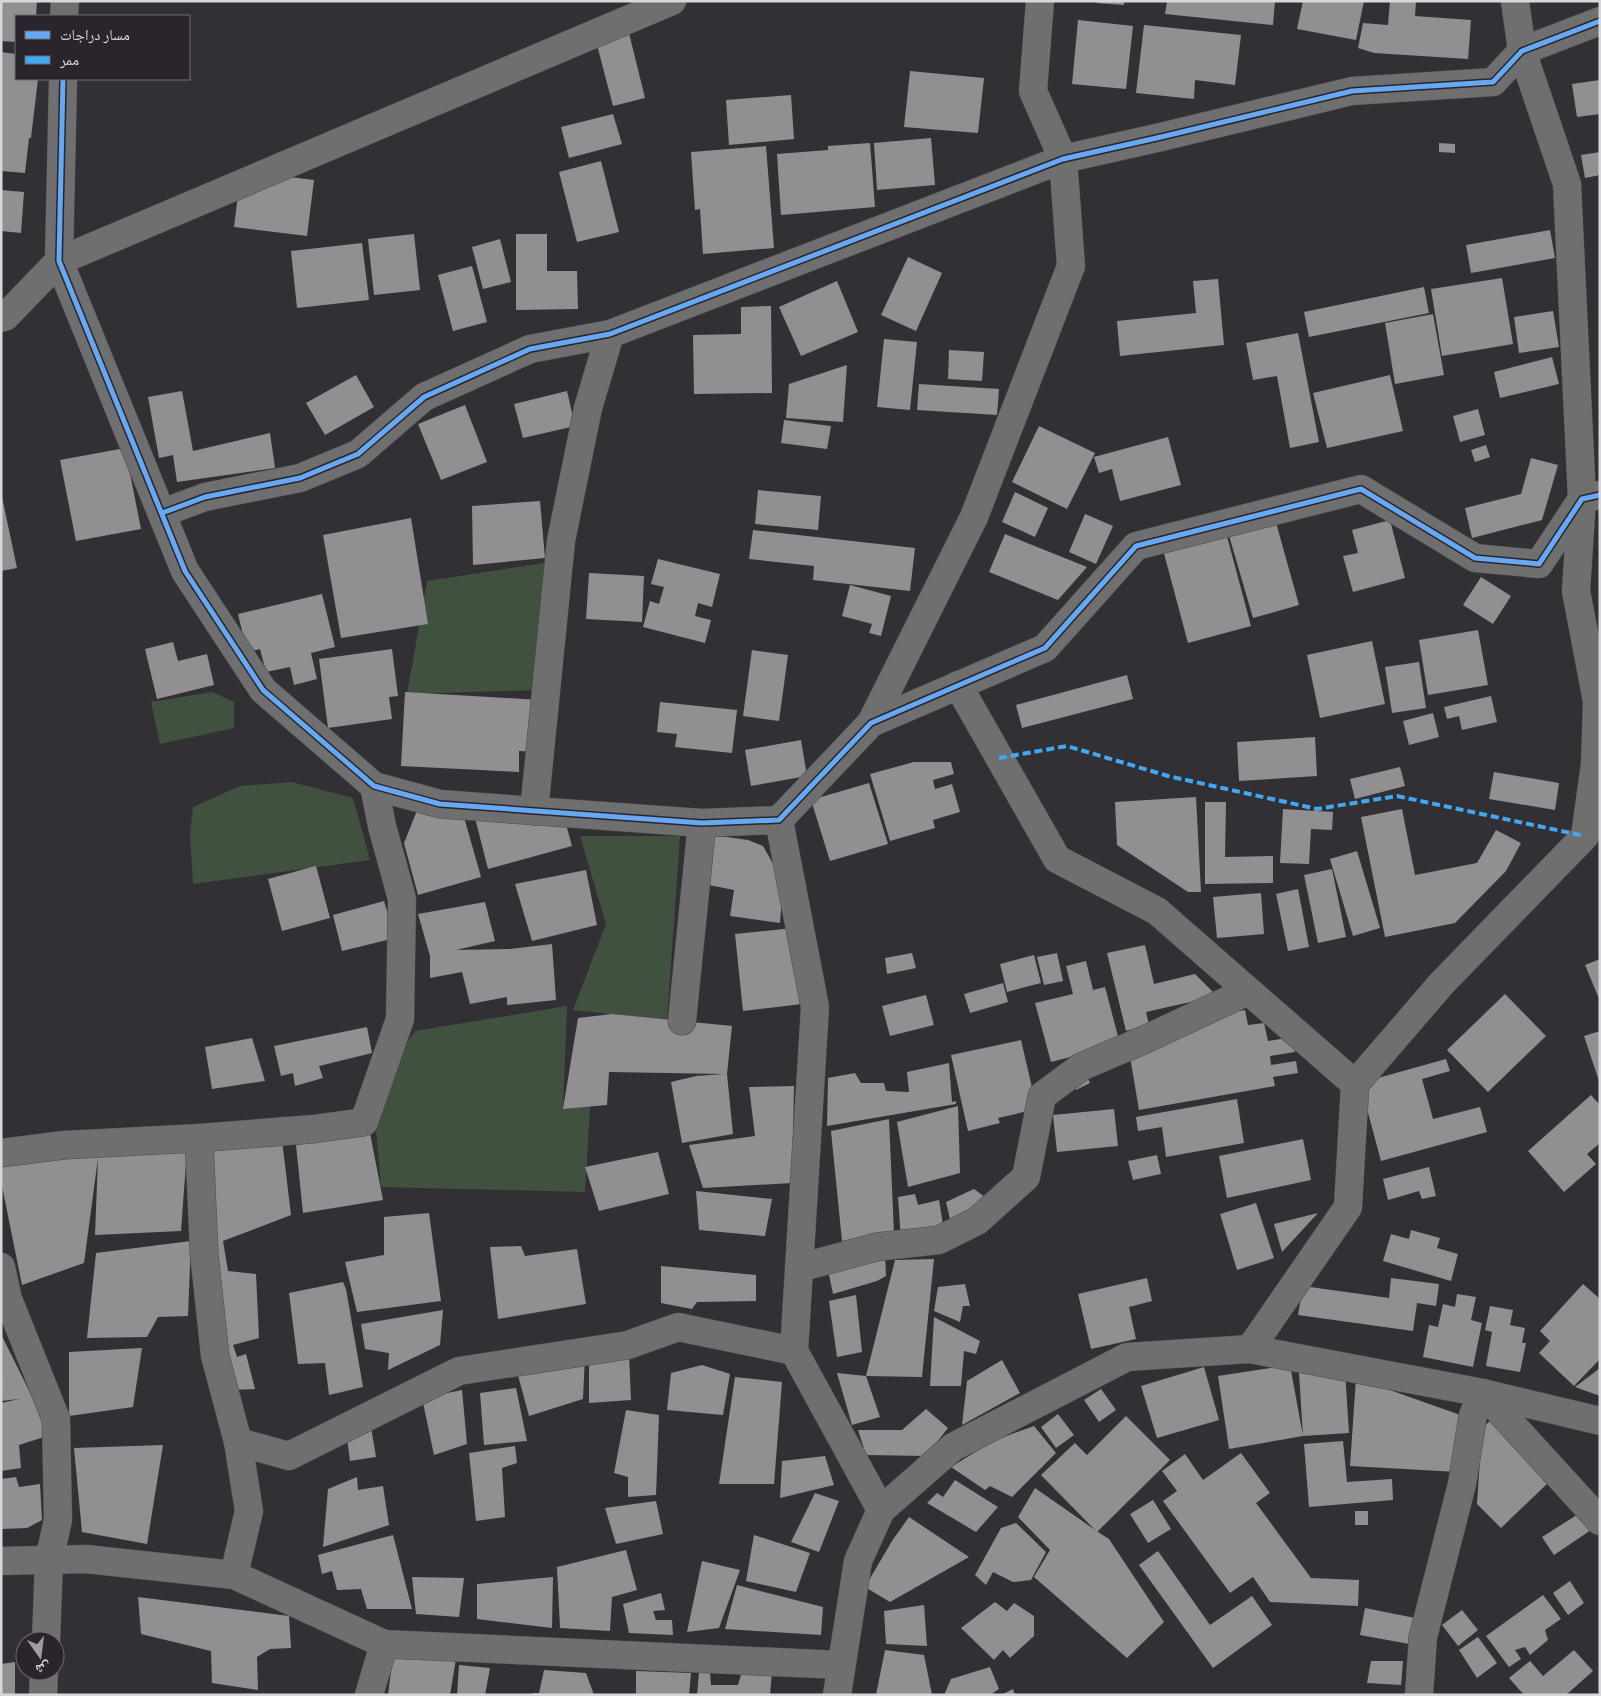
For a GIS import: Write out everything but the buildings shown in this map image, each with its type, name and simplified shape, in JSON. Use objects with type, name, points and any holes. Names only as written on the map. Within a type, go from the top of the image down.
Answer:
[{"type":"street","points":[[64,15],[65,1]]},
{"type":"street","points":[[1,318],[5,317],[59,261],[672,1]]},
{"type":"street","points":[[63,80],[59,261],[185,571],[263,690],[374,786],[440,804],[702,823],[779,820],[872,723],[974,517],[1071,266],[1063,159],[1032,91],[1040,1]]},
{"type":"street","points":[[1250,1349],[1348,1207],[1355,1084],[1442,983],[1593,834],[1597,701],[1576,590],[1591,497],[1567,184],[1522,51],[1515,1]]},
{"type":"street","points":[[162,513],[205,497],[300,478],[358,454],[424,397],[530,348],[610,334],[1063,159],[1352,91],[1493,82],[1522,51],[1600,21]]},
{"type":"street","points":[[534,811],[561,541],[588,408],[610,334]]},
{"type":"street","points":[[872,723],[1044,648],[1136,546],[1361,490],[1475,558],[1539,564],[1591,497]]},
{"type":"street","points":[[958,685],[1056,859],[1157,911],[1355,1084]]},
{"type":"street","points":[[1,1154],[64,1145],[199,1138],[313,1129],[364,1122],[400,1018],[402,898],[382,826],[374,786]]},
{"type":"street","points":[[779,820],[815,1007],[794,1351],[881,1510]]},
{"type":"street","points":[[682,1022],[702,823]]},
{"type":"street","points":[[799,1268],[876,1247],[940,1240],[977,1221],[1026,1177],[1042,1096],[1080,1067],[1248,991]]},
{"type":"street","points":[[199,1138],[204,1253],[215,1356],[238,1442],[249,1511],[234,1575]]},
{"type":"street","points":[[1,1267],[8,1299],[56,1419],[58,1520],[50,1560],[46,1631]]},
{"type":"street","points":[[238,1442],[288,1456],[459,1371],[628,1345],[678,1327],[794,1351]]},
{"type":"street","points":[[837,1695],[858,1561],[881,1510],[953,1447],[1127,1357],[1250,1349],[1483,1393],[1600,1420]]},
{"type":"street","points":[[1483,1393],[1600,1521]]},
{"type":"street","points":[[1419,1695],[1424,1637],[1462,1484],[1473,1415],[1483,1393]]},
{"type":"street","points":[[1,1561],[86,1559],[234,1575],[384,1644],[841,1665]]},
{"type":"street","points":[[369,1695],[384,1644]]},
{"type":"street","points":[[43,1695],[44,1681]]},
{"type":"green space","points":[[550,562],[538,690],[407,694],[427,581]]},
{"type":"green space","points":[[212,692],[234,702],[234,728],[160,744],[151,702]]},
{"type":"green space","points":[[292,782],[353,798],[370,860],[193,884],[190,834],[193,807],[240,786]]},
{"type":"green space","points":[[580,836],[680,836],[667,1020],[573,1010],[606,924]]},
{"type":"green space","points":[[567,1006],[563,1108],[590,1107],[585,1192],[381,1187],[373,1094],[415,1031]]},
{"type":"marked path","points":[[999,758],[1067,746],[1168,776],[1317,809],[1397,796],[1585,836]]},
{"type":"cycle path","points":[[162,513],[205,497],[300,478],[358,454],[424,397],[530,349],[610,334],[1063,159],[1352,91],[1493,82],[1522,51],[1600,21]]},
{"type":"cycle path","points":[[63,80],[59,261],[185,571],[263,690],[374,786],[440,804],[702,823],[779,820],[871,723],[1045,648],[1136,546],[1361,489],[1475,558],[1539,564],[1582,499],[1600,495]]}]
